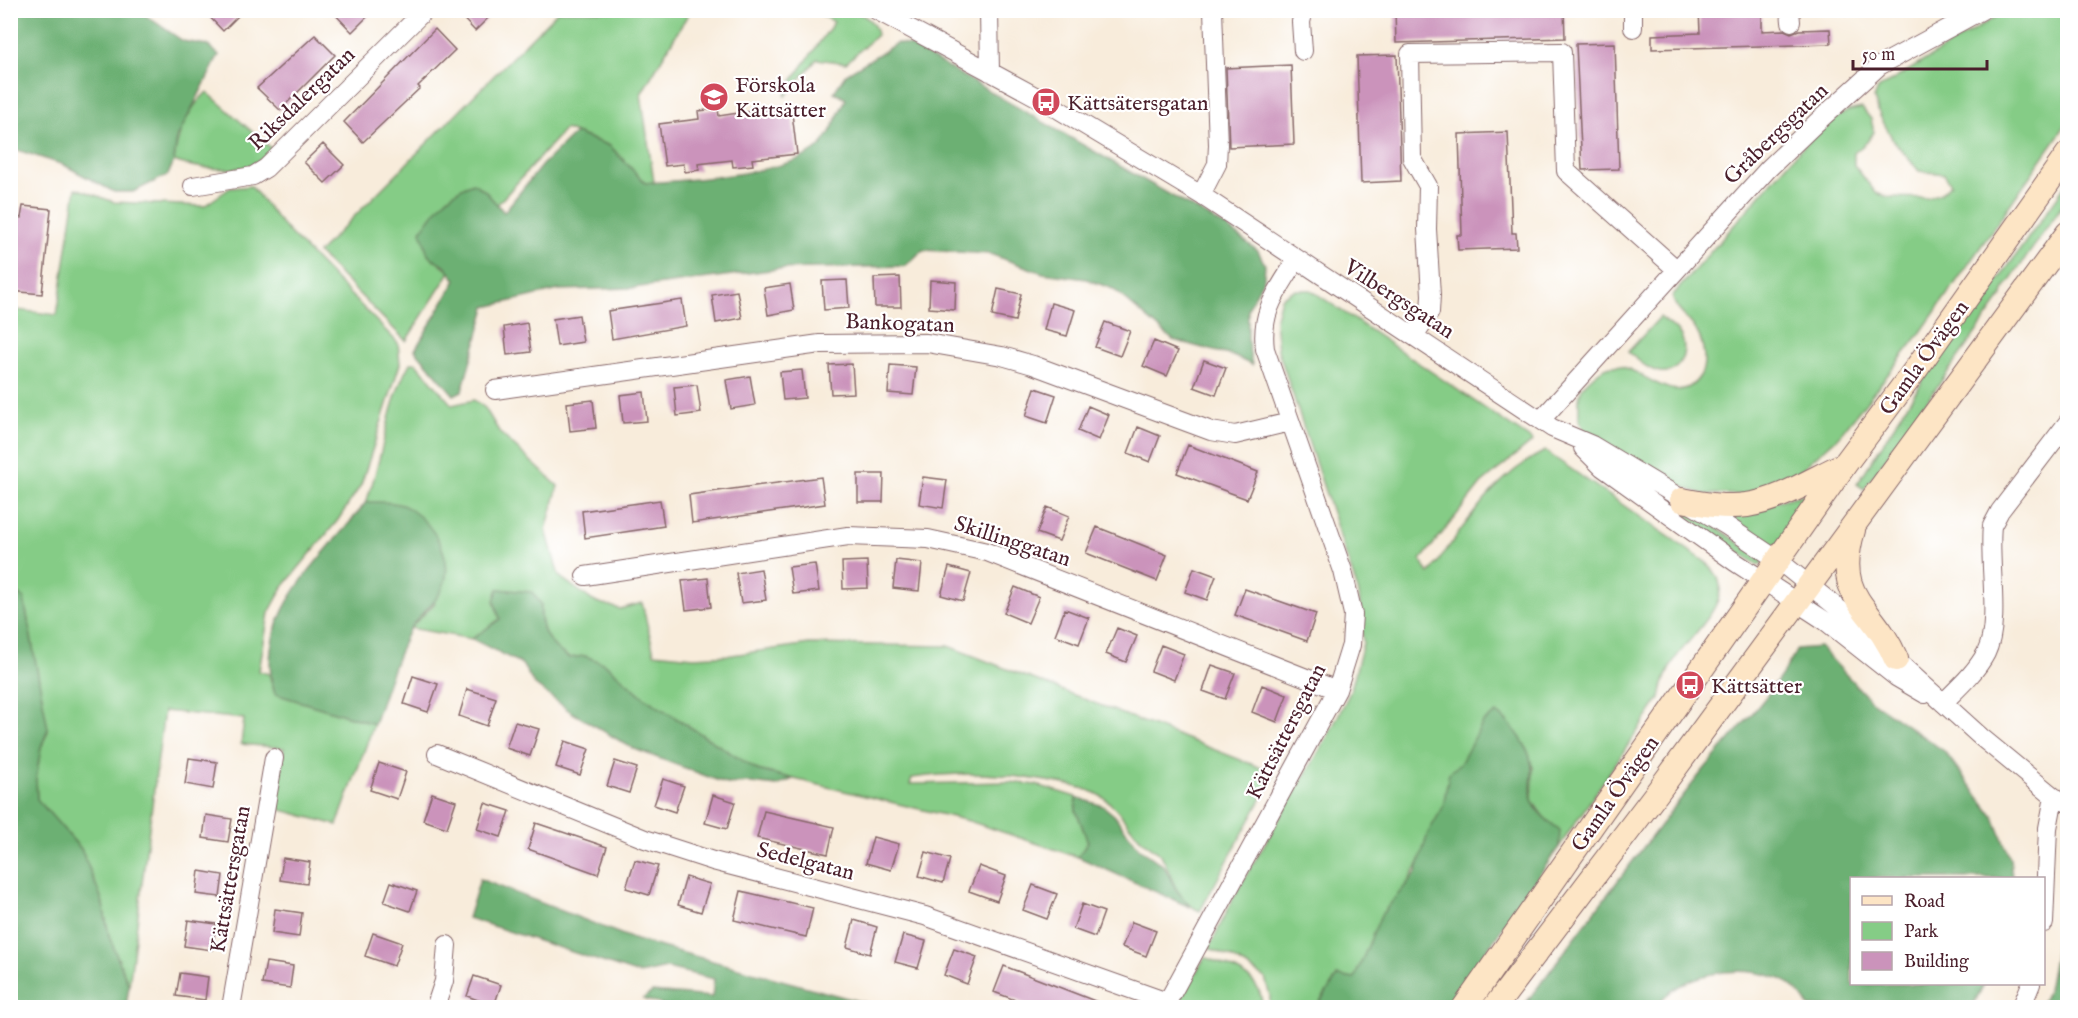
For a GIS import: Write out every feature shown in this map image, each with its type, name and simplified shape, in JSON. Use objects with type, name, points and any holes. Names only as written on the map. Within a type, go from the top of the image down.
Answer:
[{"type":"main road","name":"Gamla Övägen","points":[[1464,1008],[1845,464],[1916,369],[2067,154]]},
{"type":"main road","name":"Gamla Övägen","points":[[1494,1008],[1659,790],[2067,233]]},
{"type":"main road","points":[[1682,500],[1717,506],[1747,505],[1773,498],[1845,464]]},
{"type":"main road","points":[[1856,522],[1848,549],[1850,588],[1859,605],[1888,639],[1896,659]]},
{"type":"street","name":"Riksdalergatan","points":[[193,186],[253,176],[266,168],[425,10]]},
{"type":"street","name":"Vilbergsgatan","points":[[876,10],[1046,102],[1201,195],[1541,420],[1592,445],[1682,500],[1772,571]]},
{"type":"street","points":[[989,10],[990,72]]},
{"type":"street","points":[[1201,195],[1217,164],[1213,10]]},
{"type":"street","points":[[1303,51],[1300,22],[1304,10]]},
{"type":"street","name":"Gråbergsgatan","points":[[1541,420],[1768,169],[1879,66],[1982,10]]},
{"type":"street","points":[[1414,336],[1430,312],[1431,295],[1427,229],[1428,186],[1412,158],[1410,54],[1562,52],[1566,171],[1676,269]]},
{"type":"street","name":"Kättsättersgatan","points":[[1166,1005],[1337,690],[1351,645],[1353,614],[1343,571],[1265,349],[1262,329],[1268,306],[1297,259]]},
{"type":"street","name":"Bankogatan","points":[[495,390],[820,344],[927,342],[1033,364],[1211,431],[1235,435],[1290,422]]},
{"type":"street","points":[[1943,703],[1978,665],[1987,651],[1992,634],[1992,526],[2000,511],[2067,422]]},
{"type":"street","name":"Vilbergsgatan","points":[[1574,438],[1602,467],[1735,562],[1772,571]]},
{"type":"street","name":"Skillinggatan","points":[[585,576],[848,536],[928,539],[987,552],[1337,690]]},
{"type":"street","points":[[1772,571],[1896,659],[1943,703],[2061,800],[2048,828],[2045,885]]},
{"type":"street","points":[[1802,592],[1896,677],[1943,703]]},
{"type":"street","name":"Sedelgatan","points":[[437,754],[645,838],[714,861],[925,916],[1166,1005]]},
{"type":"street","name":"Kättsättersgatan","points":[[231,1008],[274,758]]},
{"type":"street","points":[[435,1008],[444,981],[447,945]]},
{"type":"street","points":[[2021,1008],[2031,985]]},
{"type":"green space","points":[[11,10],[139,11],[183,41],[207,45],[219,55],[177,138],[174,161],[168,175],[133,192],[114,192],[64,165],[11,148]]},
{"type":"green space","points":[[558,11],[690,11],[641,94],[654,182],[645,183],[610,146],[565,129],[497,205],[484,190],[428,255],[450,272],[406,341],[318,253]]},
{"type":"green space","points":[[815,11],[843,11],[861,14],[874,26],[877,35],[846,63],[817,59],[785,97],[787,88],[834,22]]},
{"type":"green space","points":[[2005,11],[2067,11],[2067,123],[1919,335],[1840,435],[1794,476],[1756,495],[1704,494],[1688,489],[1613,451],[1587,432],[1579,419],[1580,393],[1588,381],[1604,369],[1619,366],[1660,385],[1681,390],[1691,386],[1700,376],[1704,360],[1701,342],[1694,327],[1677,307],[1672,296],[1826,123],[1848,111],[1862,108],[1871,119],[1874,132],[1867,142],[1854,153],[1854,165],[1876,193],[1888,197],[1928,198],[1941,193],[1951,184],[1944,174],[1919,171],[1893,140],[1874,99],[1878,89]]},
{"type":"green space","points":[[897,43],[911,46],[1226,227],[1258,251],[1265,265],[1264,278],[1248,309],[1248,341],[1252,365],[1233,356],[1173,340],[1113,289],[1086,279],[1043,273],[990,254],[923,250],[905,266],[778,269],[633,288],[559,290],[486,307],[462,391],[454,395],[415,350],[456,280],[445,266],[428,255],[421,231],[437,209],[456,191],[473,183],[484,190],[504,212],[542,165],[575,133],[610,146],[645,183],[737,174],[785,164],[819,147],[827,137],[846,99],[834,92],[846,74]]},
{"type":"green space","points":[[207,92],[273,150],[257,163],[237,168],[202,167],[174,161],[177,142],[188,115]]},
{"type":"green space","points":[[2067,183],[2067,199],[2005,288],[2003,295],[1864,489],[1857,484],[1934,363],[1995,285]]},
{"type":"green space","points":[[251,186],[285,228],[398,343],[400,364],[361,485],[338,520],[283,587],[269,613],[259,671],[269,674],[275,694],[374,724],[337,825],[274,808],[284,748],[241,744],[244,719],[164,711],[129,986],[109,936],[102,900],[81,849],[37,800],[36,778],[41,748],[48,731],[24,599],[11,588],[10,309],[57,315],[76,188],[114,202],[204,206],[230,188]]},
{"type":"green space","points":[[1294,290],[1311,290],[1533,441],[1481,484],[1421,560],[1429,574],[1493,490],[1525,462],[1545,451],[1707,563],[1718,577],[1720,584],[1716,605],[1672,663],[1660,698],[1559,847],[1559,830],[1545,819],[1532,800],[1533,767],[1501,716],[1354,979],[1337,976],[1321,1002],[1321,1007],[1269,1007],[1270,996],[1265,978],[1233,958],[1209,948],[1237,891],[1328,736],[1351,690],[1363,643],[1359,594],[1278,350],[1275,321],[1281,298]]},
{"type":"green space","points":[[1660,317],[1677,330],[1684,348],[1678,366],[1667,372],[1651,369],[1628,352]]},
{"type":"green space","points":[[410,363],[416,363],[452,405],[474,400],[485,408],[500,433],[558,486],[546,530],[559,576],[593,601],[620,609],[642,603],[654,653],[694,657],[732,655],[809,644],[948,646],[1272,772],[1274,776],[1200,911],[1179,894],[1160,854],[1141,839],[1109,802],[1087,790],[1035,779],[982,774],[948,774],[912,778],[910,784],[1010,782],[1037,785],[1076,797],[1076,810],[1088,842],[1078,857],[969,821],[757,770],[646,699],[605,664],[585,656],[569,658],[561,653],[550,642],[543,629],[541,604],[510,591],[498,589],[494,601],[500,619],[472,639],[410,628],[435,603],[366,502],[390,414]]},
{"type":"green space","points":[[1817,491],[1775,548],[1732,518],[1730,513]]},
{"type":"green space","points":[[366,502],[405,506],[419,516],[434,533],[444,554],[446,565],[446,576],[440,593],[413,624],[404,641],[374,724],[275,694],[270,665],[273,638],[282,613],[295,589]]},
{"type":"green space","points":[[1677,511],[1699,515],[1763,560],[1763,563],[1758,565]]},
{"type":"green space","points":[[11,588],[24,599],[48,729],[41,748],[36,778],[37,799],[81,849],[102,900],[109,936],[129,986],[126,1007],[11,1007]]},
{"type":"green space","points":[[498,589],[532,592],[541,604],[541,621],[546,636],[569,658],[585,656],[605,664],[646,699],[757,770],[793,779],[777,786],[750,783],[727,784],[632,748],[571,712],[534,684],[522,664],[472,639],[500,619],[494,601]]},
{"type":"green space","points":[[1820,647],[1870,700],[1944,751],[1994,817],[2010,858],[2012,877],[1850,877],[1850,985],[1983,985],[1972,1007],[1810,1007],[1795,989],[1781,979],[1743,971],[1710,974],[1694,979],[1666,995],[1655,1007],[1523,1007],[1710,762],[1776,684],[1797,649]]},
{"type":"green space","points":[[1497,713],[1516,731],[1529,754],[1532,771],[1532,799],[1540,813],[1560,830],[1559,847],[1447,1007],[1321,1007],[1320,1001],[1338,976],[1354,979],[1381,915],[1416,873],[1428,833],[1443,807],[1449,773],[1460,764],[1484,721]]},
{"type":"green space","points":[[1076,797],[1103,806],[1114,815],[1140,849],[1164,866],[1176,889],[1190,907],[1078,857],[1088,842],[1076,810]]},
{"type":"green space","points":[[2067,838],[2067,1007],[2039,1007],[2048,990],[2054,958]]},
{"type":"green space","points":[[480,879],[636,940],[880,1007],[670,1007],[643,999],[652,992],[712,997],[714,979],[667,968],[639,974],[468,918]]},
{"type":"green space","points":[[1205,957],[1234,969],[1251,980],[1261,996],[1262,1007],[1175,1007]]},
{"type":"building","points":[[203,10],[244,10],[223,31]]},
{"type":"building","points":[[331,10],[374,10],[352,32]]},
{"type":"building","points":[[455,10],[496,10],[475,31]]},
{"type":"building","points":[[1395,10],[1564,10],[1565,38],[1396,43]]},
{"type":"building","points":[[1699,10],[1762,10],[1762,31],[1784,30],[1791,33],[1799,30],[1830,29],[1831,44],[1652,49],[1652,35],[1700,33]]},
{"type":"building","points":[[435,29],[455,50],[418,86],[420,88],[363,142],[344,122]]},
{"type":"building","points":[[315,35],[335,55],[280,110],[257,88]]},
{"type":"building","points":[[1615,43],[1619,169],[1582,170],[1576,44]]},
{"type":"building","points":[[1397,55],[1401,181],[1361,183],[1357,56]]},
{"type":"building","points":[[1291,65],[1294,144],[1229,147],[1226,68]]},
{"type":"building","points":[[791,105],[797,154],[752,159],[753,165],[733,167],[732,160],[698,164],[699,170],[685,172],[684,164],[665,166],[659,124],[699,119],[698,111],[718,109],[719,116]]},
{"type":"building","points":[[1508,132],[1512,233],[1516,233],[1517,248],[1458,250],[1457,235],[1462,235],[1459,134]]},
{"type":"building","points":[[323,144],[344,165],[325,183],[304,162]]},
{"type":"building","points":[[23,206],[51,209],[42,294],[10,291],[14,217],[21,218]]},
{"type":"building","points":[[900,277],[901,307],[875,307],[874,278]]},
{"type":"building","points":[[847,280],[849,308],[824,310],[822,281]]},
{"type":"building","points":[[930,280],[956,282],[955,310],[929,308]]},
{"type":"building","points":[[790,284],[794,310],[768,315],[764,288]]},
{"type":"building","points":[[998,289],[1021,294],[1015,321],[992,316]]},
{"type":"building","points":[[737,291],[742,318],[716,323],[712,295]]},
{"type":"building","points":[[682,300],[686,326],[612,339],[608,311]]},
{"type":"building","points":[[1051,303],[1075,310],[1067,336],[1044,330]]},
{"type":"building","points":[[579,315],[583,342],[557,346],[553,319]]},
{"type":"building","points":[[1105,322],[1130,331],[1120,356],[1095,347]]},
{"type":"building","points":[[527,323],[531,352],[507,355],[504,327]]},
{"type":"building","points":[[1154,341],[1178,351],[1167,376],[1143,366]]},
{"type":"building","points":[[1204,360],[1226,368],[1216,395],[1194,387]]},
{"type":"building","points":[[852,364],[854,393],[831,394],[829,365]]},
{"type":"building","points":[[890,365],[916,367],[913,395],[888,393]]},
{"type":"building","points":[[802,370],[805,398],[783,400],[780,372]]},
{"type":"building","points":[[750,376],[755,405],[731,409],[726,380]]},
{"type":"building","points":[[697,385],[701,413],[677,416],[674,387]]},
{"type":"building","points":[[1035,388],[1056,395],[1047,423],[1026,416]]},
{"type":"building","points":[[644,392],[647,421],[623,423],[620,395]]},
{"type":"building","points":[[593,400],[596,428],[570,431],[567,403]]},
{"type":"building","points":[[1088,406],[1109,415],[1099,440],[1078,431]]},
{"type":"building","points":[[1138,427],[1160,436],[1150,462],[1128,453]]},
{"type":"building","points":[[1188,445],[1258,472],[1247,499],[1177,473]]},
{"type":"building","points":[[858,474],[884,474],[883,502],[858,502]]},
{"type":"building","points":[[821,477],[825,504],[692,523],[689,495]]},
{"type":"building","points":[[923,477],[947,480],[943,508],[919,504]]},
{"type":"building","points":[[660,500],[664,526],[585,538],[582,511]]},
{"type":"building","points":[[1047,507],[1069,516],[1059,541],[1037,533]]},
{"type":"building","points":[[1097,527],[1167,555],[1157,581],[1086,553]]},
{"type":"building","points":[[896,560],[922,563],[919,591],[893,588]]},
{"type":"building","points":[[867,561],[868,588],[843,589],[842,562]]},
{"type":"building","points":[[815,564],[819,591],[793,594],[789,567]]},
{"type":"building","points":[[949,567],[971,573],[963,601],[941,595]]},
{"type":"building","points":[[1194,568],[1216,576],[1207,600],[1185,592]]},
{"type":"building","points":[[761,569],[766,600],[741,603],[736,573]]},
{"type":"building","points":[[708,578],[711,607],[686,610],[682,581]]},
{"type":"building","points":[[1015,587],[1039,597],[1028,623],[1004,613]]},
{"type":"building","points":[[1245,589],[1316,614],[1307,641],[1235,615]]},
{"type":"building","points":[[1065,609],[1089,618],[1079,644],[1055,635]]},
{"type":"building","points":[[1117,628],[1137,636],[1126,662],[1106,654]]},
{"type":"building","points":[[1161,645],[1184,654],[1174,680],[1151,671]]},
{"type":"building","points":[[1212,665],[1235,673],[1225,699],[1203,691]]},
{"type":"building","points":[[413,676],[438,684],[428,712],[404,704]]},
{"type":"building","points":[[1262,685],[1287,695],[1277,722],[1252,712]]},
{"type":"building","points":[[467,689],[496,698],[487,726],[459,716]]},
{"type":"building","points":[[515,722],[539,729],[530,756],[506,748]]},
{"type":"building","points":[[565,741],[589,749],[580,775],[556,767]]},
{"type":"building","points":[[189,758],[217,762],[213,789],[185,784]]},
{"type":"building","points":[[615,761],[637,768],[629,793],[607,786]]},
{"type":"building","points":[[379,763],[406,772],[397,799],[370,790]]},
{"type":"building","points":[[663,779],[684,786],[675,812],[654,805]]},
{"type":"building","points":[[432,793],[456,801],[447,828],[423,820]]},
{"type":"building","points":[[713,795],[735,802],[727,829],[705,823]]},
{"type":"building","points":[[485,803],[510,811],[501,837],[477,829]]},
{"type":"building","points":[[764,811],[834,827],[828,854],[757,838]]},
{"type":"building","points":[[206,815],[232,819],[228,842],[203,838]]},
{"type":"building","points":[[536,823],[607,847],[598,874],[528,849]]},
{"type":"building","points":[[873,837],[899,844],[891,870],[866,863]]},
{"type":"building","points":[[926,852],[950,859],[943,883],[919,876]]},
{"type":"building","points":[[283,858],[310,862],[307,884],[280,880]]},
{"type":"building","points":[[635,860],[658,866],[649,895],[626,888]]},
{"type":"building","points":[[979,866],[1006,876],[997,901],[969,891]]},
{"type":"building","points":[[199,871],[223,875],[220,897],[196,894]]},
{"type":"building","points":[[686,877],[710,884],[701,912],[678,905]]},
{"type":"building","points":[[391,882],[417,891],[410,911],[384,902]]},
{"type":"building","points":[[1033,885],[1057,894],[1047,919],[1023,910]]},
{"type":"building","points":[[741,891],[813,908],[806,937],[734,920]]},
{"type":"building","points":[[1082,904],[1104,912],[1095,937],[1073,929]]},
{"type":"building","points":[[275,909],[302,913],[299,937],[272,933]]},
{"type":"building","points":[[188,920],[216,924],[212,950],[184,946]]},
{"type":"building","points":[[854,920],[877,927],[870,954],[847,947]]},
{"type":"building","points":[[1132,922],[1156,931],[1146,956],[1122,947]]},
{"type":"building","points":[[373,933],[402,943],[394,966],[365,956]]},
{"type":"building","points":[[903,935],[926,941],[918,968],[895,962]]},
{"type":"building","points":[[954,949],[977,957],[967,984],[944,975]]},
{"type":"building","points":[[266,962],[293,966],[290,988],[262,984]]},
{"type":"building","points":[[1004,966],[1108,1006],[1108,1008],[1036,1008],[994,992]]},
{"type":"building","points":[[180,973],[208,977],[205,1000],[176,996]]},
{"type":"building","points":[[474,976],[501,985],[494,1006],[467,996]]},
{"type":"place","name":"Förskola Kättsätter","points":[[714,97]]},
{"type":"place","name":"Kättsätersgatan","points":[[1046,102]]},
{"type":"place","name":"Kättsätter","points":[[1690,685]]}]
